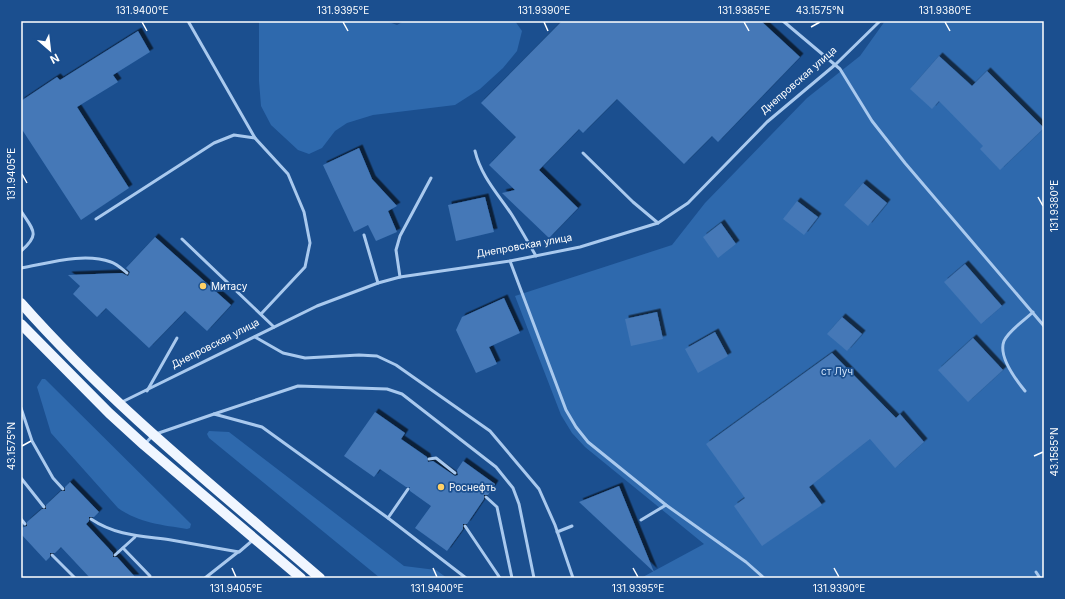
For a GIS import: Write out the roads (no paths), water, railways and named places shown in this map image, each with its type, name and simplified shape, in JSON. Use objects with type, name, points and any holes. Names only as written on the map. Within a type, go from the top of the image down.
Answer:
[{"type":"main road","points":[[21,304],[119,404],[320,578]]},
{"type":"main road","points":[[22,329],[144,445],[301,578]]},
{"type":"lane","points":[[188,21],[255,138],[288,174],[304,212],[310,243],[305,267],[261,314]]},
{"type":"lane","points":[[783,21],[836,64],[872,121],[1044,326]]},
{"type":"lane","name":"Днепровская улица","points":[[109,413],[119,404],[317,306],[378,283],[400,277],[510,262],[608,240],[658,223],[688,203],[767,122],[836,64],[880,21]]},
{"type":"lane","points":[[96,219],[214,143],[234,135],[255,138]]},
{"type":"lane","points":[[475,151],[479,166],[485,178],[513,216],[536,256]]},
{"type":"lane","points":[[583,153],[658,223]]},
{"type":"lane","points":[[400,277],[396,250],[400,236],[431,178]]},
{"type":"lane","points":[[21,211],[32,228],[34,235],[31,243],[21,251]]},
{"type":"lane","points":[[364,235],[378,283]]},
{"type":"lane","points":[[182,239],[274,327]]},
{"type":"lane","points":[[21,268],[70,259],[94,259],[116,264],[127,273]]},
{"type":"lane","points":[[510,262],[566,410],[576,427],[588,442],[666,505],[746,562],[764,578]]},
{"type":"lane","points":[[1025,391],[1011,371],[1003,350],[1004,342],[1007,336],[1033,312]]},
{"type":"lane","points":[[255,337],[283,353],[305,358],[359,355],[377,356],[396,365],[490,431],[539,489],[557,532],[573,578]]},
{"type":"lane","points":[[147,391],[177,338]]},
{"type":"lane","points":[[144,445],[153,435],[298,386],[387,389],[402,394],[496,467],[512,488],[519,504],[534,578]]},
{"type":"lane","points":[[21,408],[32,441],[54,478],[63,489]]},
{"type":"lane","points":[[214,414],[262,427],[388,518],[466,578]]},
{"type":"lane","points":[[429,458],[436,458],[455,472]]},
{"type":"lane","points":[[21,478],[44,507]]},
{"type":"lane","points":[[388,518],[408,489]]},
{"type":"lane","points":[[486,497],[497,507],[512,578]]},
{"type":"lane","points":[[641,520],[666,505]]},
{"type":"lane","points":[[21,519],[25,524]]},
{"type":"lane","points":[[91,520],[108,529],[135,537],[169,540],[238,552]]},
{"type":"lane","points":[[465,526],[500,578]]},
{"type":"lane","points":[[557,532],[572,526]]},
{"type":"lane","points":[[114,554],[135,537]]},
{"type":"lane","points":[[205,578],[255,539]]},
{"type":"lane","points":[[123,548],[150,576]]},
{"type":"lane","points":[[52,555],[75,578]]},
{"type":"lane","points":[[1036,572],[1040,578]]},
{"type":"place","name":"Митасу","points":[[203,286]]},
{"type":"place","name":"Роснефть","points":[[441,487]]},
{"type":"park label","name":"ст Луч","points":[[837,371]]}]
